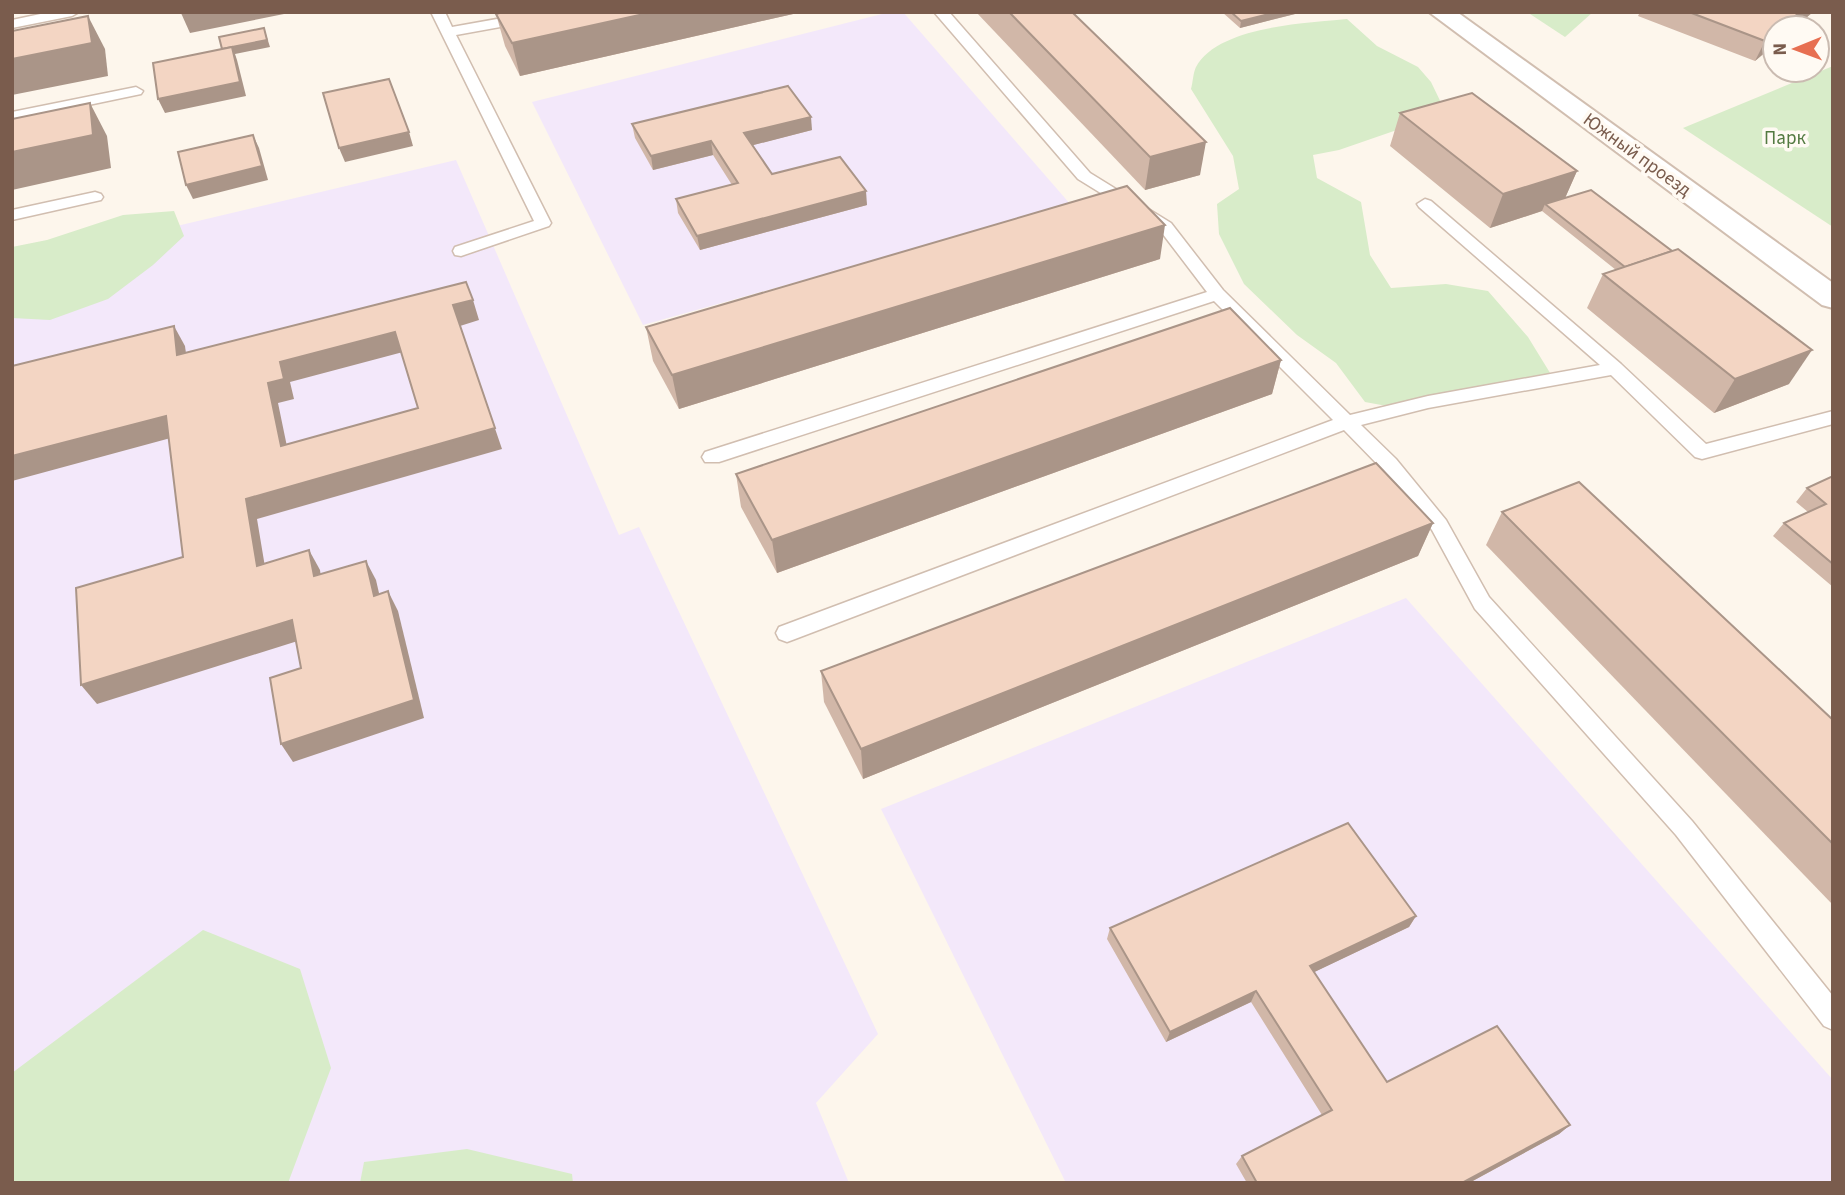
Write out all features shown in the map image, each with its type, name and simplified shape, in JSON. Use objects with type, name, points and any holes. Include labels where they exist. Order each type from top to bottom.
[{"type":"street","name":"Южный проезд","points":[[1441,12],[1833,298]]},
{"type":"lane","points":[[12,24],[72,12]]},
{"type":"lane","points":[[438,12],[543,223],[461,251]]},
{"type":"lane","points":[[448,32],[560,12]]},
{"type":"lane","points":[[940,12],[1084,176],[1165,226],[1217,294],[1389,464],[1439,525],[1482,603],[1684,828],[1824,1009],[1833,1017]]},
{"type":"lane","points":[[12,117],[135,92]]},
{"type":"lane","points":[[12,215],[95,197]]},
{"type":"lane","points":[[1425,204],[1615,368],[1702,452],[1833,417]]},
{"type":"lane","points":[[712,457],[1217,294]]},
{"type":"lane","points":[[787,633],[1347,422],[1428,402],[1615,368]]},
{"type":"shaded area","points":[[890,12],[903,12],[1071,205],[643,325],[532,102]]},
{"type":"shaded area","points":[[456,160],[619,535],[639,527],[878,1034],[816,1103],[849,1183],[12,1183],[12,265]]},
{"type":"shaded area","points":[[1406,598],[1833,1080],[1833,1183],[1066,1183],[881,809]]},
{"type":"green space","points":[[1527,12],[1593,12],[1565,37]]},
{"type":"green space","points":[[1347,19],[1377,46],[1418,67],[1431,82],[1446,113],[1339,150],[1313,155],[1317,178],[1361,202],[1370,255],[1391,288],[1446,284],[1488,291],[1528,337],[1555,381],[1403,409],[1365,402],[1336,363],[1297,335],[1244,284],[1219,234],[1217,204],[1239,189],[1233,156],[1191,89],[1195,69],[1207,53],[1243,35],[1287,25]]},
{"type":"green space","name":"Парк","points":[[1833,66],[1833,227],[1683,128],[1789,84],[1831,84]]},
{"type":"green space","points":[[174,211],[184,236],[153,265],[108,299],[50,320],[12,318],[12,247],[47,240],[123,215]]},
{"type":"green space","points":[[203,930],[300,969],[331,1068],[288,1183],[12,1183],[12,1073]]},
{"type":"green space","points":[[467,1149],[572,1174],[573,1183],[360,1183],[364,1162]]},
{"type":"building","points":[[653,12],[512,43],[496,14]]},
{"type":"building","points":[[1009,12],[1072,12],[1206,142],[1150,157]]},
{"type":"building","points":[[1231,12],[1277,12],[1241,21]]},
{"type":"building","points":[[1689,12],[1800,12],[1761,14],[1761,39]]},
{"type":"building","points":[[88,16],[92,43],[12,59],[12,31]]},
{"type":"building","points":[[264,28],[267,40],[222,49],[219,37]]},
{"type":"building","points":[[232,47],[240,82],[158,99],[153,63]]},
{"type":"building","points":[[389,79],[409,132],[339,148],[323,93]]},
{"type":"building","points":[[788,86],[811,117],[744,133],[772,174],[840,157],[866,191],[697,236],[676,199],[738,183],[711,141],[651,156],[632,124]]},
{"type":"building","points":[[1472,93],[1577,171],[1503,194],[1400,113]]},
{"type":"building","points":[[90,103],[93,135],[12,152],[12,119]]},
{"type":"building","points":[[253,135],[262,166],[186,185],[178,152]]},
{"type":"building","points":[[1127,186],[1165,225],[672,375],[646,327]]},
{"type":"building","points":[[1591,190],[1672,251],[1625,267],[1545,204]]},
{"type":"building","points":[[1678,249],[1812,350],[1735,379],[1603,274]]},
{"type":"building","points":[[466,282],[473,300],[453,305],[495,428],[246,499],[257,566],[309,550],[314,576],[366,561],[374,596],[388,591],[414,700],[281,744],[270,678],[301,668],[292,620],[81,685],[76,588],[183,557],[166,416],[12,456],[12,366],[174,326],[177,355]],"holes":[[[395,332],[418,408],[281,446],[268,383],[284,379],[280,362]]]},
{"type":"building","points":[[1230,308],[1281,360],[772,540],[736,474]]},
{"type":"building","points":[[1376,463],[1433,523],[861,749],[821,671]]},
{"type":"building","points":[[1833,476],[1833,564],[1784,523],[1826,504],[1807,488]]},
{"type":"building","points":[[1579,482],[1833,720],[1833,844],[1502,512]]},
{"type":"building","points":[[1348,823],[1416,916],[1310,966],[1387,1082],[1497,1026],[1570,1125],[1462,1183],[1257,1183],[1242,1156],[1332,1110],[1256,991],[1170,1032],[1110,928]]}]
